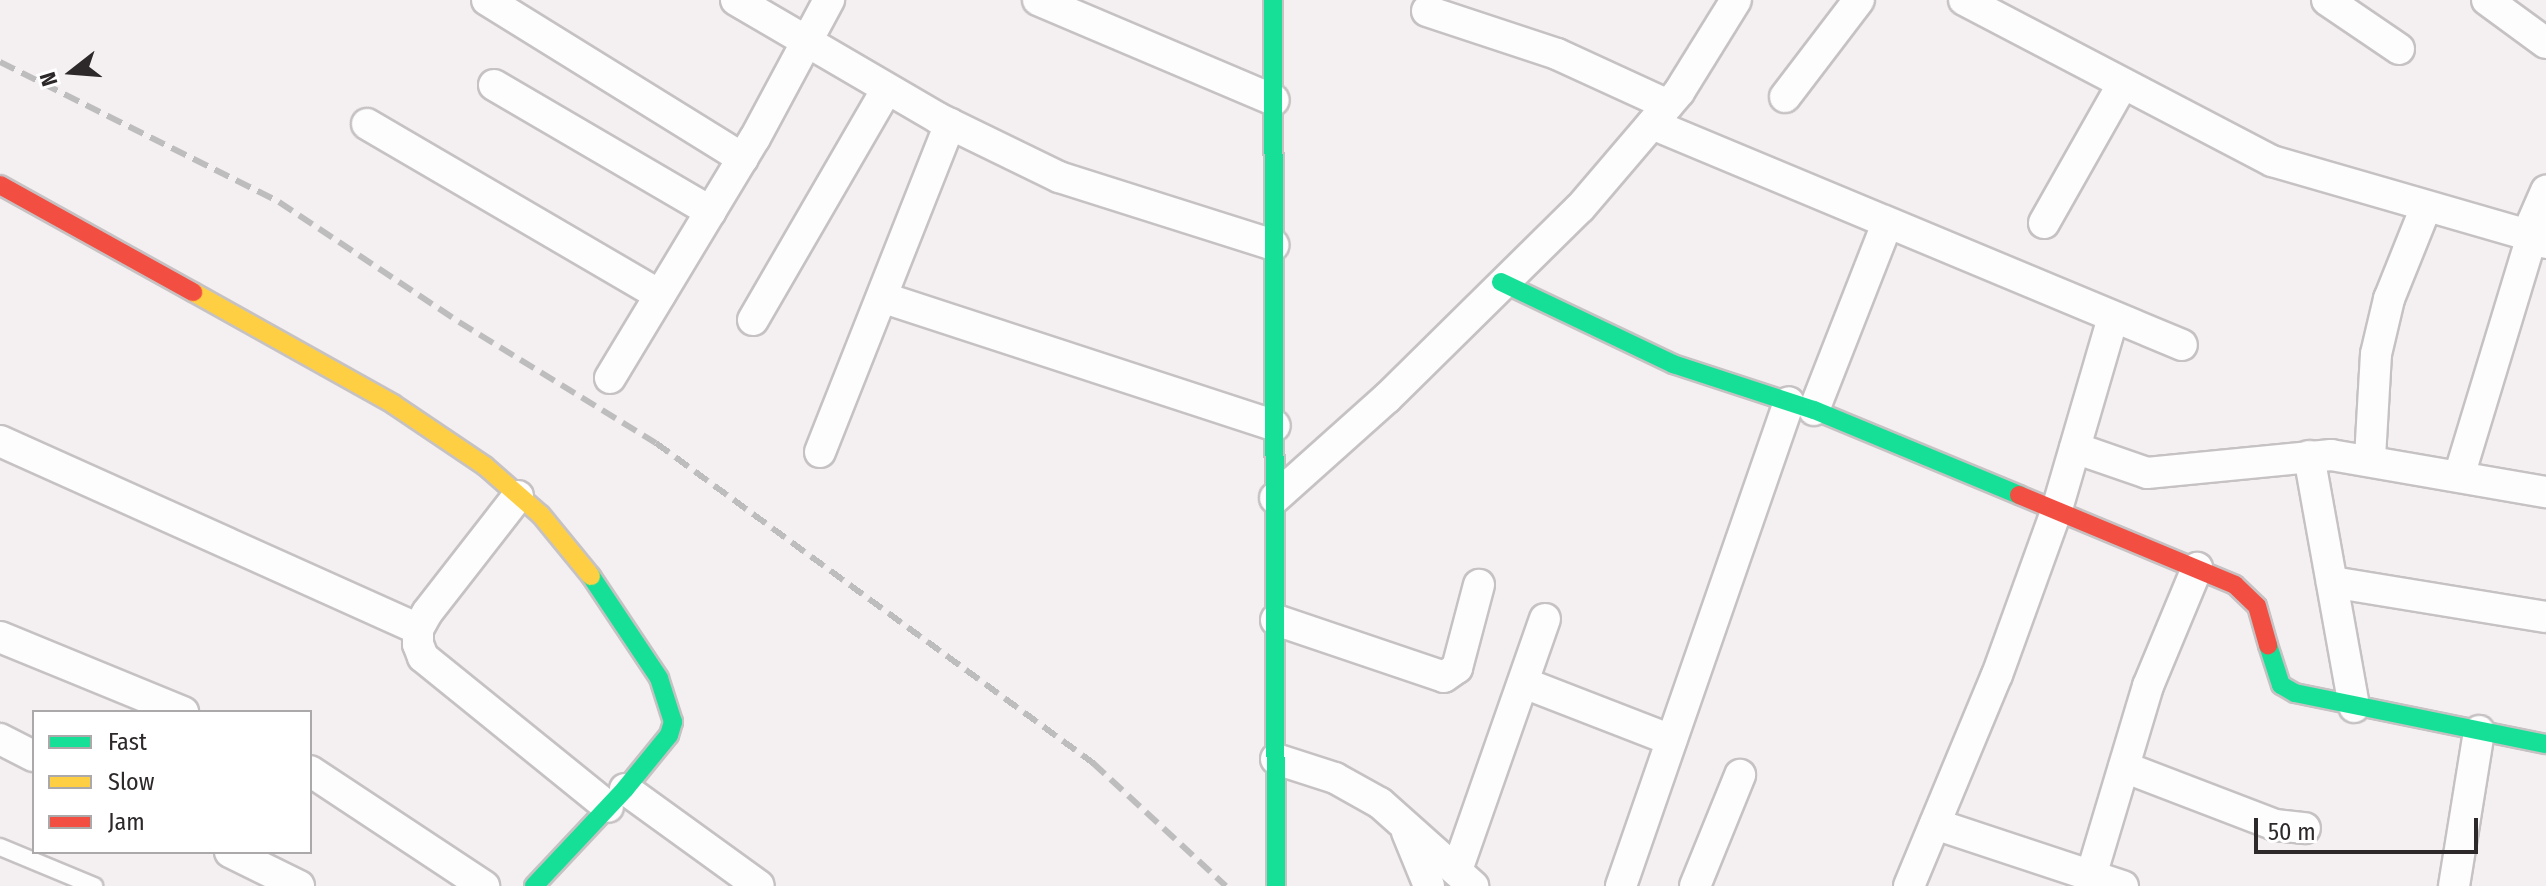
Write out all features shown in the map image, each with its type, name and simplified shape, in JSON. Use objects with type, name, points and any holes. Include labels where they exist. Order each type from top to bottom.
[{"type":"street","points":[[487,0],[743,159]]},
{"type":"street","points":[[736,0],[950,124],[1059,177],[1274,245]]},
{"type":"street","points":[[610,378],[743,159],[829,0]]},
{"type":"street","points":[[1038,0],[1274,100]]},
{"type":"street","points":[[1273,0],[1276,886]]},
{"type":"street","points":[[1275,498],[1387,398],[1501,282],[1580,208],[1660,114],[1736,0]]},
{"type":"street","points":[[1785,97],[1859,0]]},
{"type":"street","points":[[2327,0],[2399,49]]},
{"type":"street","points":[[2487,0],[2546,43]]},
{"type":"street","points":[[1966,1],[2272,161],[2539,240]]},
{"type":"street","points":[[1427,11],[1571,59],[1660,114],[1886,226],[2182,345]]},
{"type":"street","points":[[494,85],[711,212]]},
{"type":"street","points":[[2044,223],[2122,85]]},
{"type":"street","points":[[753,320],[887,89]]},
{"type":"street","points":[[367,124],[660,295]]},
{"type":"street","points":[[820,452],[884,298],[950,124]]},
{"type":"street","points":[[0,185],[393,404],[518,496],[578,557],[670,700],[669,735],[617,798],[534,886]]},
{"type":"street","points":[[2459,476],[2539,240],[2529,221],[2546,191]]},
{"type":"street","points":[[2370,458],[2376,354],[2389,299],[2426,207]]},
{"type":"street","points":[[1621,886],[1671,740],[1801,406],[1886,226]]},
{"type":"street","points":[[1501,282],[1673,364],[1801,406],[2057,509],[2247,592],[2257,606],[2281,685],[2295,693],[2546,744]]},
{"type":"street","points":[[884,298],[1275,426]]},
{"type":"street","points":[[1909,886],[1997,675],[2057,509],[2113,317]]},
{"type":"street","points":[[0,441],[418,629]]},
{"type":"street","points":[[2075,448],[2147,473],[2309,456],[2370,458],[2546,492]]},
{"type":"street","points":[[2309,456],[2354,707]]},
{"type":"street","points":[[518,496],[418,629],[423,657],[617,798],[754,885]]},
{"type":"street","points":[[2091,876],[2148,686],[2197,568]]},
{"type":"street","points":[[2332,582],[2546,617]]},
{"type":"street","points":[[1276,620],[1444,677],[1457,668],[1479,585]]},
{"type":"street","points":[[1276,759],[1335,778],[1380,803],[1465,878],[1545,619]]},
{"type":"street","points":[[0,637],[178,710]]},
{"type":"street","points":[[1524,683],[1671,740]]},
{"type":"street","points":[[2454,886],[2479,731]]},
{"type":"street","points":[[0,739],[32,755]]},
{"type":"street","points":[[2124,767],[2275,825],[2305,828]]},
{"type":"street","points":[[312,772],[484,886]]},
{"type":"street","points":[[1695,886],[1740,775]]},
{"type":"street","points":[[1935,824],[2123,886]]},
{"type":"street","points":[[1404,826],[1429,886]]},
{"type":"street","points":[[234,854],[299,886]]},
{"type":"lane","points":[[0,847],[94,886]]},
{"type":"railway","points":[[0,62],[279,202],[459,322],[656,443],[1093,763],[1226,886]]},
{"type":"traffic: fast","points":[[1273,0],[1276,886]]},
{"type":"traffic: fast","points":[[1501,282],[1673,364],[1814,410],[2019,495]]},
{"type":"traffic: fast","points":[[534,886],[625,789],[669,735],[673,722],[659,678],[591,576]]},
{"type":"traffic: fast","points":[[2268,645],[2281,685],[2295,693],[2546,744]]},
{"type":"traffic: slow","points":[[193,292],[393,404],[485,466],[541,515],[591,576]]},
{"type":"traffic: jam","points":[[0,185],[193,292]]},
{"type":"traffic: jam","points":[[2019,495],[2235,585],[2257,606],[2268,645]]}]
